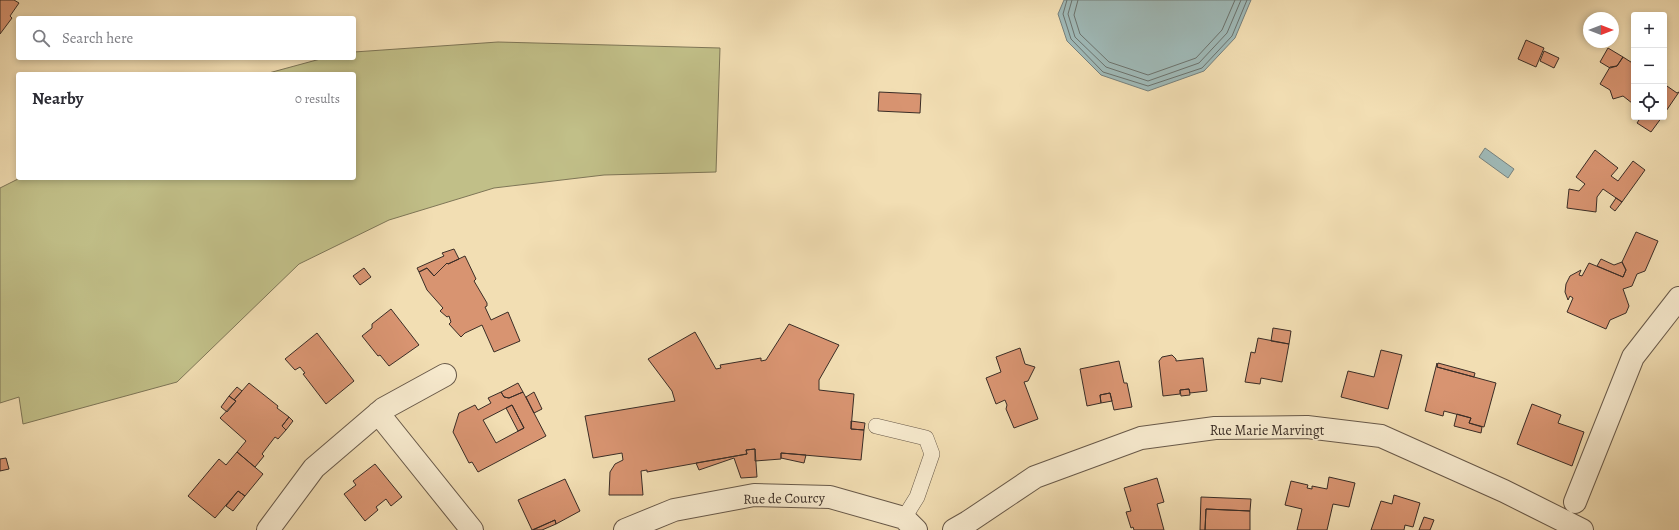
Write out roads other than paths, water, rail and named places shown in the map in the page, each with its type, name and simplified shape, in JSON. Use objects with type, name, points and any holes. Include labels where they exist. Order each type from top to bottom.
[{"type":"street","points":[[1575,502],[1633,357],[1678,300]]},
{"type":"street","points":[[268,530],[314,468],[383,409],[445,375]]},
{"type":"street","points":[[378,414],[472,530]]},
{"type":"street","name":"Rue Marie Marvingt","points":[[954,530],[1035,477],[1141,438],[1215,428],[1307,427],[1380,436],[1504,491],[1582,530]]},
{"type":"street","name":"Rue de Courcy","points":[[625,530],[674,510],[754,495],[830,496],[910,524]]},
{"type":"lane","points":[[876,426],[926,438],[932,454],[917,497],[910,524]]},
{"type":"water","points":[[1064,0],[1251,0],[1235,38],[1204,71],[1148,91],[1101,75],[1067,41],[1058,14]]},
{"type":"water","points":[[1485,148],[1514,169],[1508,178],[1479,157]]}]
